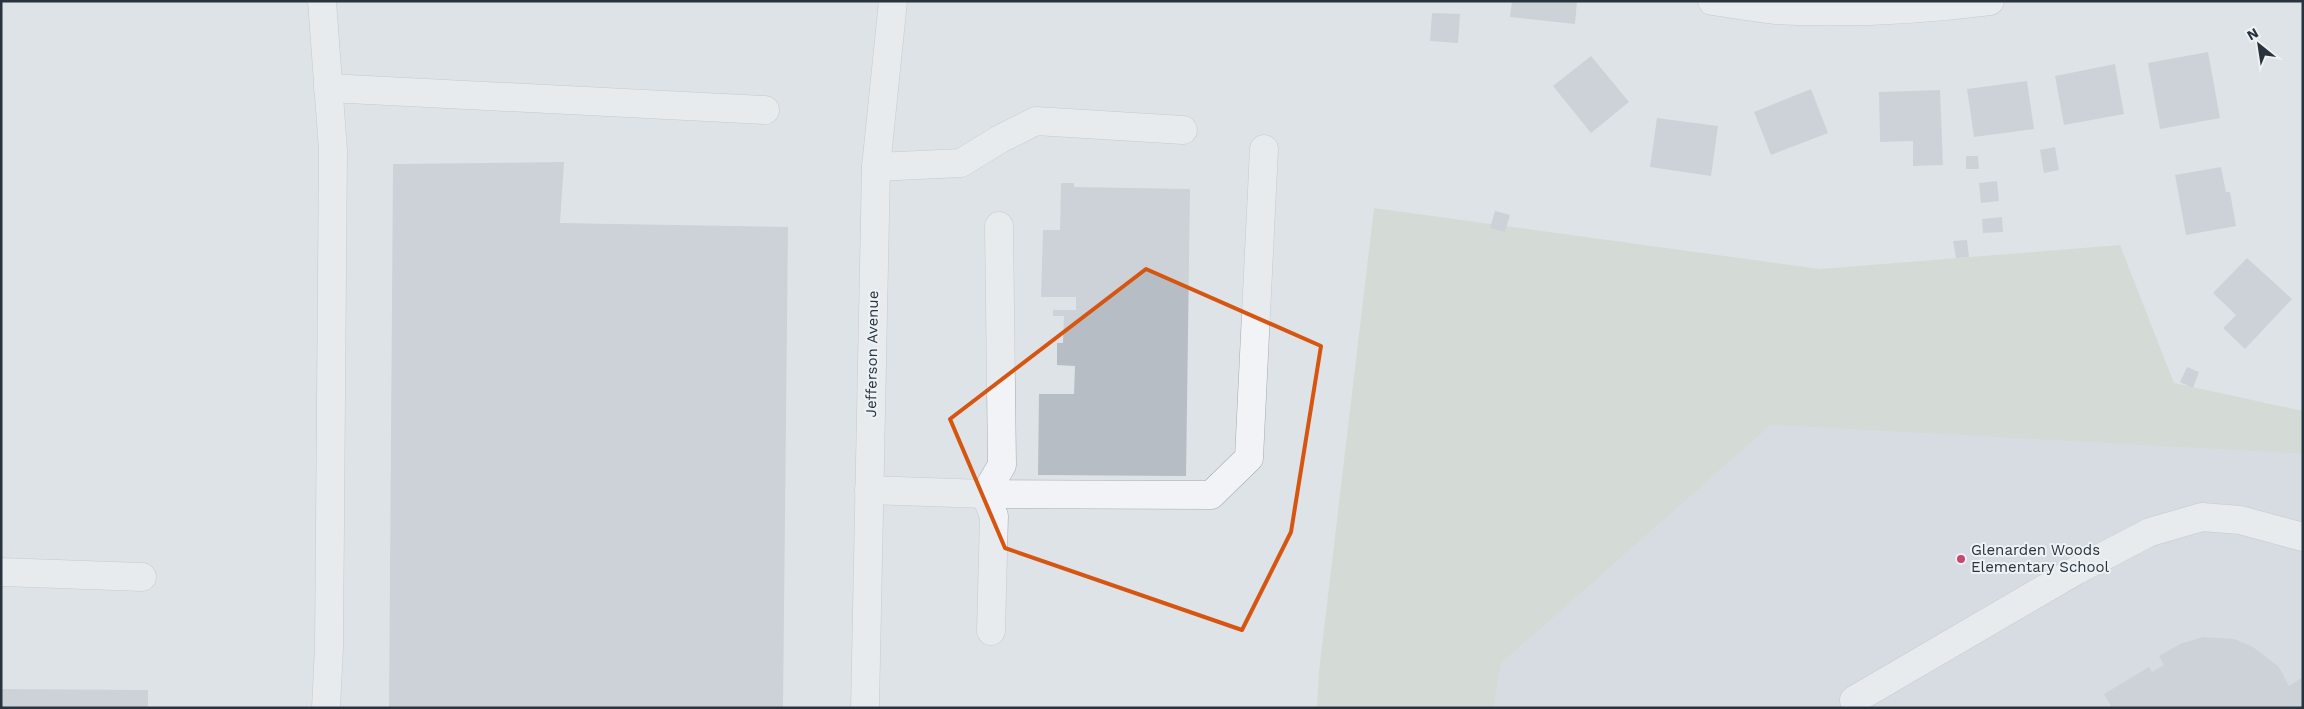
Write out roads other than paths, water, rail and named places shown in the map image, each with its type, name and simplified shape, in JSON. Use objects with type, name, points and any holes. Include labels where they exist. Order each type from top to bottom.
[{"type":"street","points":[[322,1],[333,150],[329,647],[326,708]]},
{"type":"street","name":"Jefferson Avenue","points":[[865,708],[876,167],[893,1]]},
{"type":"street","points":[[1712,1],[1775,10],[1861,12],[1933,9],[1990,1]]},
{"type":"street","points":[[328,88],[765,110]]},
{"type":"street","points":[[876,167],[961,163],[1000,139],[1036,121],[1183,130]]},
{"type":"street","points":[[869,490],[985,494],[1211,495],[1249,458],[1264,149]]},
{"type":"street","points":[[985,494],[1002,465],[1000,226]]},
{"type":"street","points":[[985,494],[994,516],[991,631]]},
{"type":"street","points":[[1854,700],[2077,570],[2150,532],[2202,517],[2240,520],[2303,537]]},
{"type":"street","points":[[1,572],[142,577]]},
{"type":"place","name":"Glenarden Woods Elementary School","points":[[1961,559]]}]
